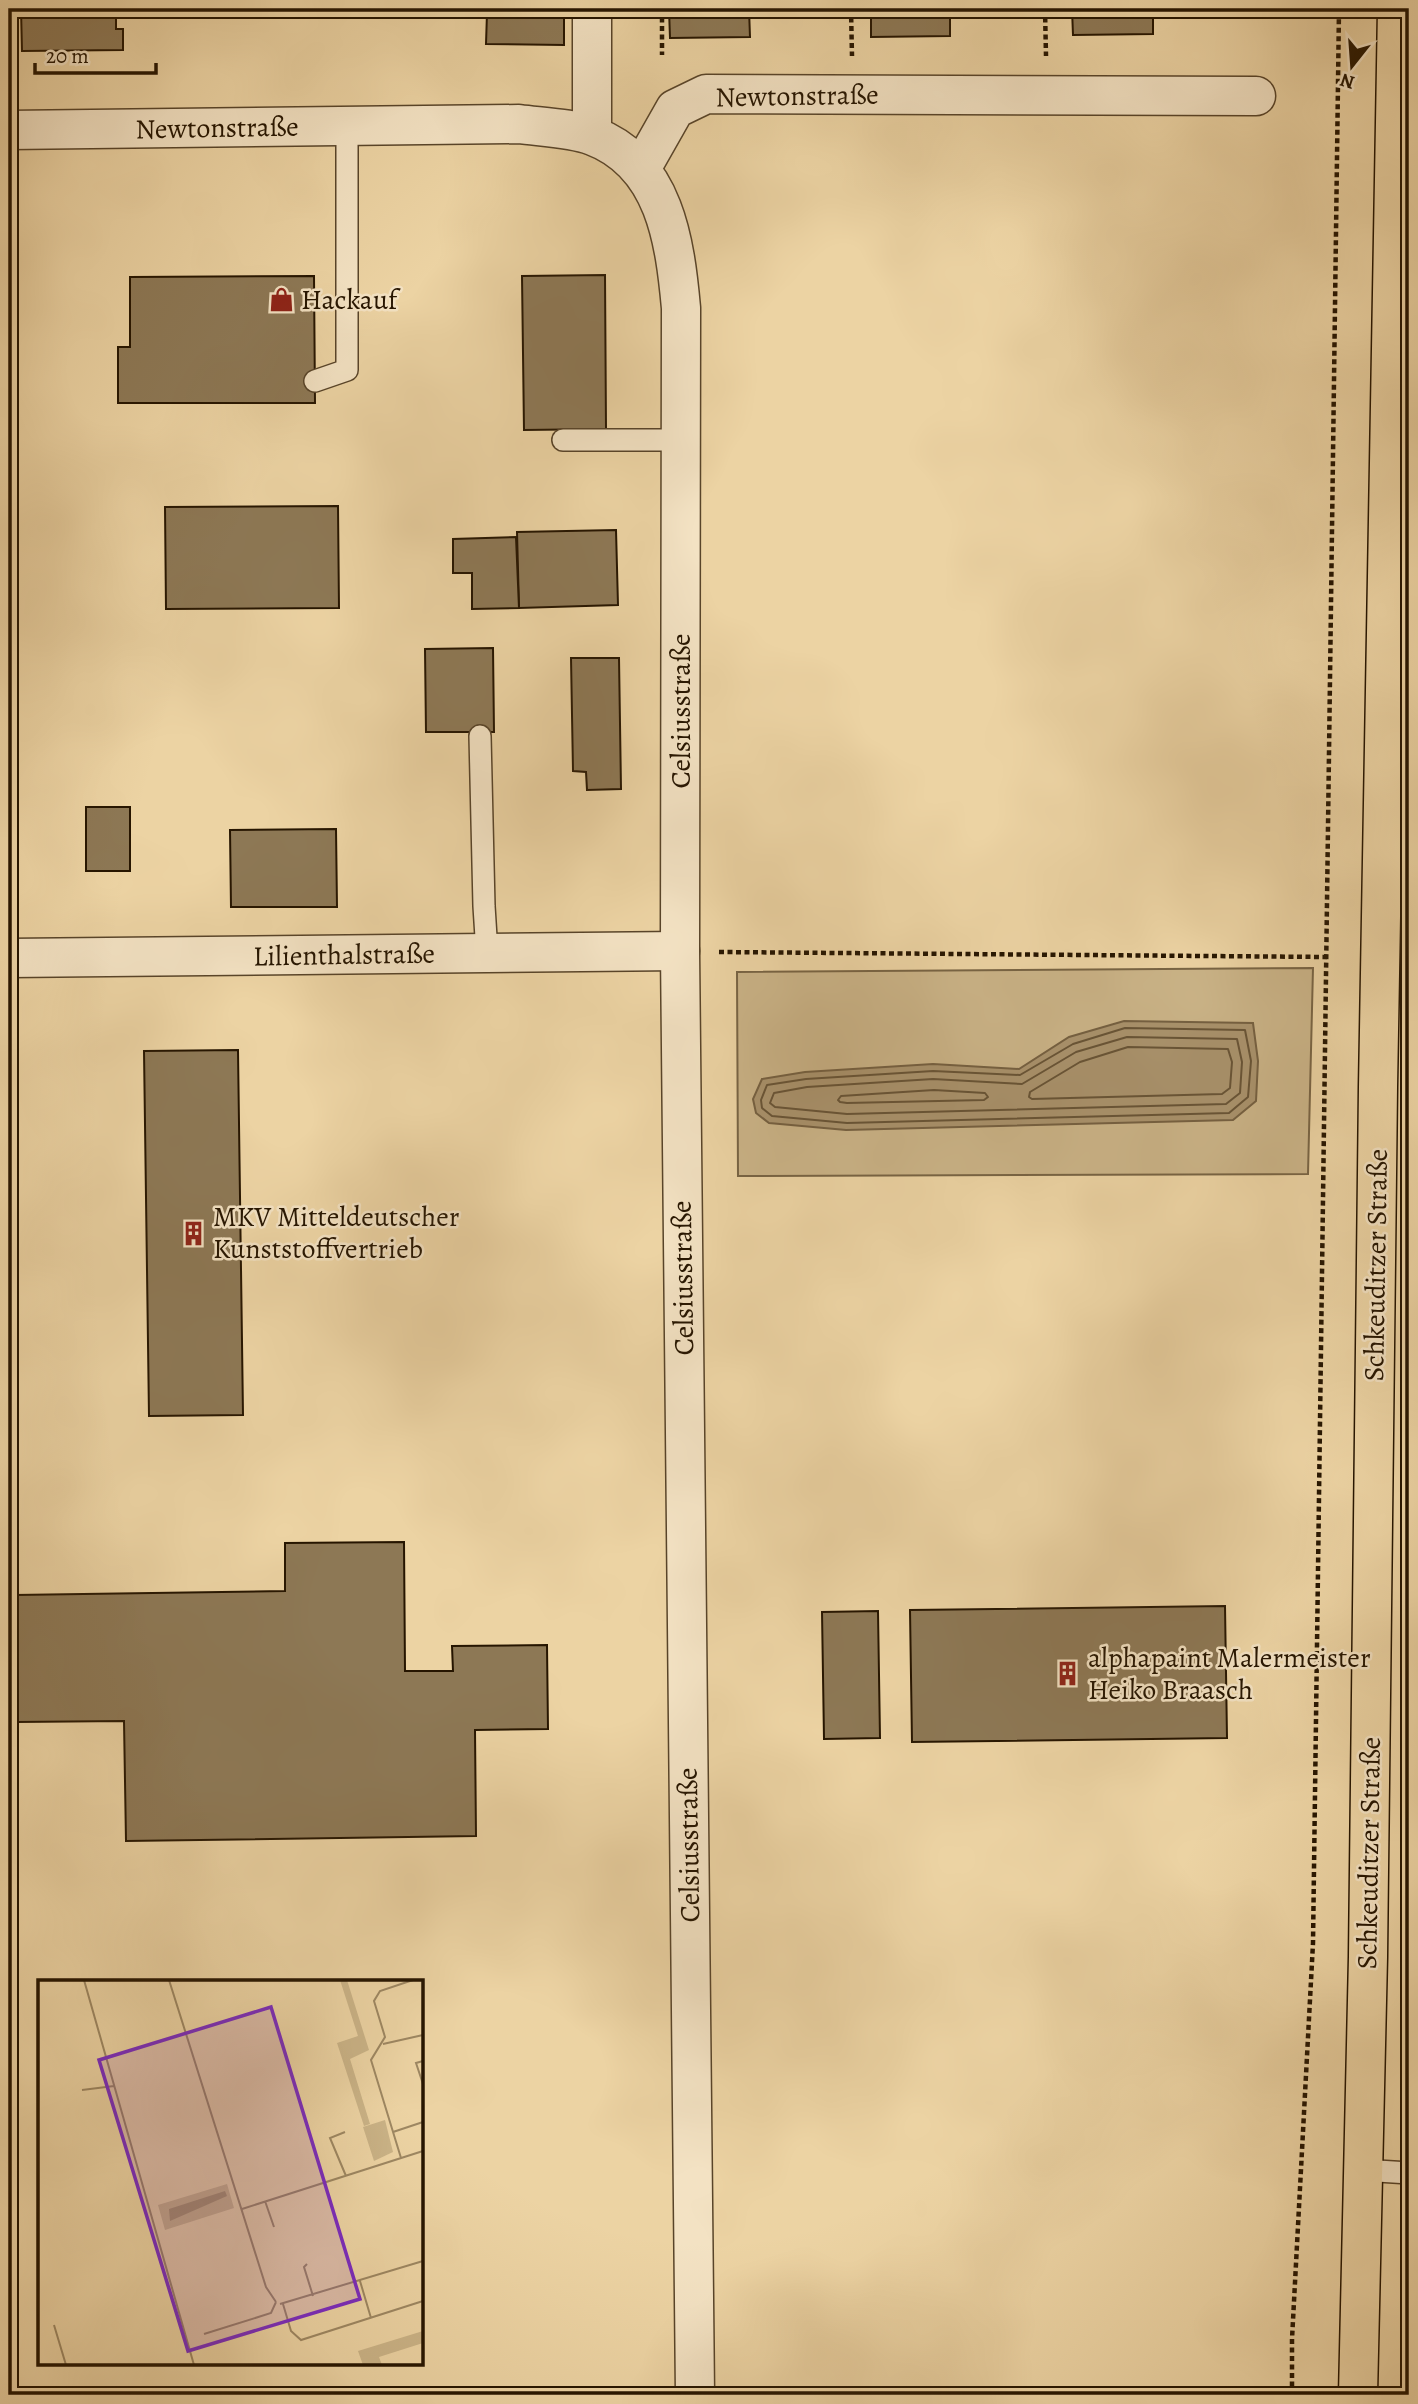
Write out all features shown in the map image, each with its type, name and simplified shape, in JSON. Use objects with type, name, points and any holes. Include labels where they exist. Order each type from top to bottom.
[{"type":"main road","name":"Schkeuditzer Straße","points":[[1358,2395],[1368,1957],[1378,1087],[1397,9]]},
{"type":"street","points":[[592,9],[592,135]]},
{"type":"street","name":"Newtonstraße","points":[[9,130],[519,124],[592,135],[613,146],[641,169],[675,109],[706,94],[1256,96]]},
{"type":"street","name":"Celsiusstraße","points":[[641,169],[664,208],[676,254],[681,307],[680,951],[695,2395]]},
{"type":"street","name":"Lilienthalstraße","points":[[9,958],[680,951]]},
{"type":"lane","points":[[315,381],[347,370],[347,126]]},
{"type":"lane","points":[[563,440],[681,440]]},
{"type":"lane","points":[[481,736],[487,953]]},
{"type":"lane","points":[[1362,2170],[1409,2173]]},
{"type":"path","points":[[662,9],[662,55]]},
{"type":"path","points":[[1292,2395],[1292,2339],[1313,1929],[1339,9]]},
{"type":"path","points":[[680,951],[1327,957]]},
{"type":"shaded area","points":[[1313,968],[1308,1174],[738,1176],[737,972]]},
{"type":"water","points":[[1124,1021],[1253,1023],[1258,1061],[1256,1101],[1233,1120],[846,1130],[769,1123],[756,1113],[753,1099],[762,1079],[805,1072],[933,1064],[1019,1069],[1069,1037]]},
{"type":"building","points":[[21,9],[116,9],[116,29],[123,29],[123,50],[22,51]]},
{"type":"building","points":[[483,9],[570,9],[570,14],[564,14],[564,45],[486,44],[487,13],[483,12]]},
{"type":"building","points":[[669,9],[749,9],[750,37],[670,38]]},
{"type":"building","points":[[871,9],[950,9],[950,36],[871,37]]},
{"type":"building","points":[[1072,9],[1153,9],[1153,34],[1073,35]]},
{"type":"building","points":[[605,275],[606,429],[524,430],[522,276]]},
{"type":"building","points":[[314,276],[315,403],[118,403],[118,347],[130,347],[130,277]]},
{"type":"building","points":[[338,506],[339,608],[166,609],[165,507]]},
{"type":"building","points":[[616,530],[618,605],[519,608],[517,532]]},
{"type":"building","points":[[516,537],[519,608],[472,609],[472,573],[453,573],[453,539]]},
{"type":"building","points":[[493,648],[494,732],[426,732],[425,649]]},
{"type":"building","points":[[571,658],[619,658],[621,789],[587,790],[586,772],[573,771]]},
{"type":"building","points":[[86,807],[130,807],[130,871],[86,871]]},
{"type":"building","points":[[336,829],[337,907],[231,907],[230,830]]},
{"type":"building","name":"MKV Mitteldeutscher Kunststoffvertrieb","points":[[238,1050],[243,1415],[149,1416],[144,1051]]},
{"type":"building","points":[[404,1542],[405,1671],[453,1671],[452,1646],[547,1645],[548,1729],[475,1730],[476,1836],[126,1841],[124,1721],[17,1722],[15,1595],[285,1591],[285,1543]]},
{"type":"building","name":"alphapaint Malermeister Heiko Braasch","points":[[1225,1606],[1227,1738],[912,1742],[910,1610]]},
{"type":"building","points":[[878,1611],[880,1738],[824,1739],[822,1612]]},
{"type":"place","name":"Hackauf","points":[[281,300]]},
{"type":"place","name":"MKV Mitteldeutscher Kunststoffvertrieb","points":[[193,1233]]},
{"type":"place","name":"alphapaint Malermeister Heiko Braasch","points":[[1068,1674]]}]
